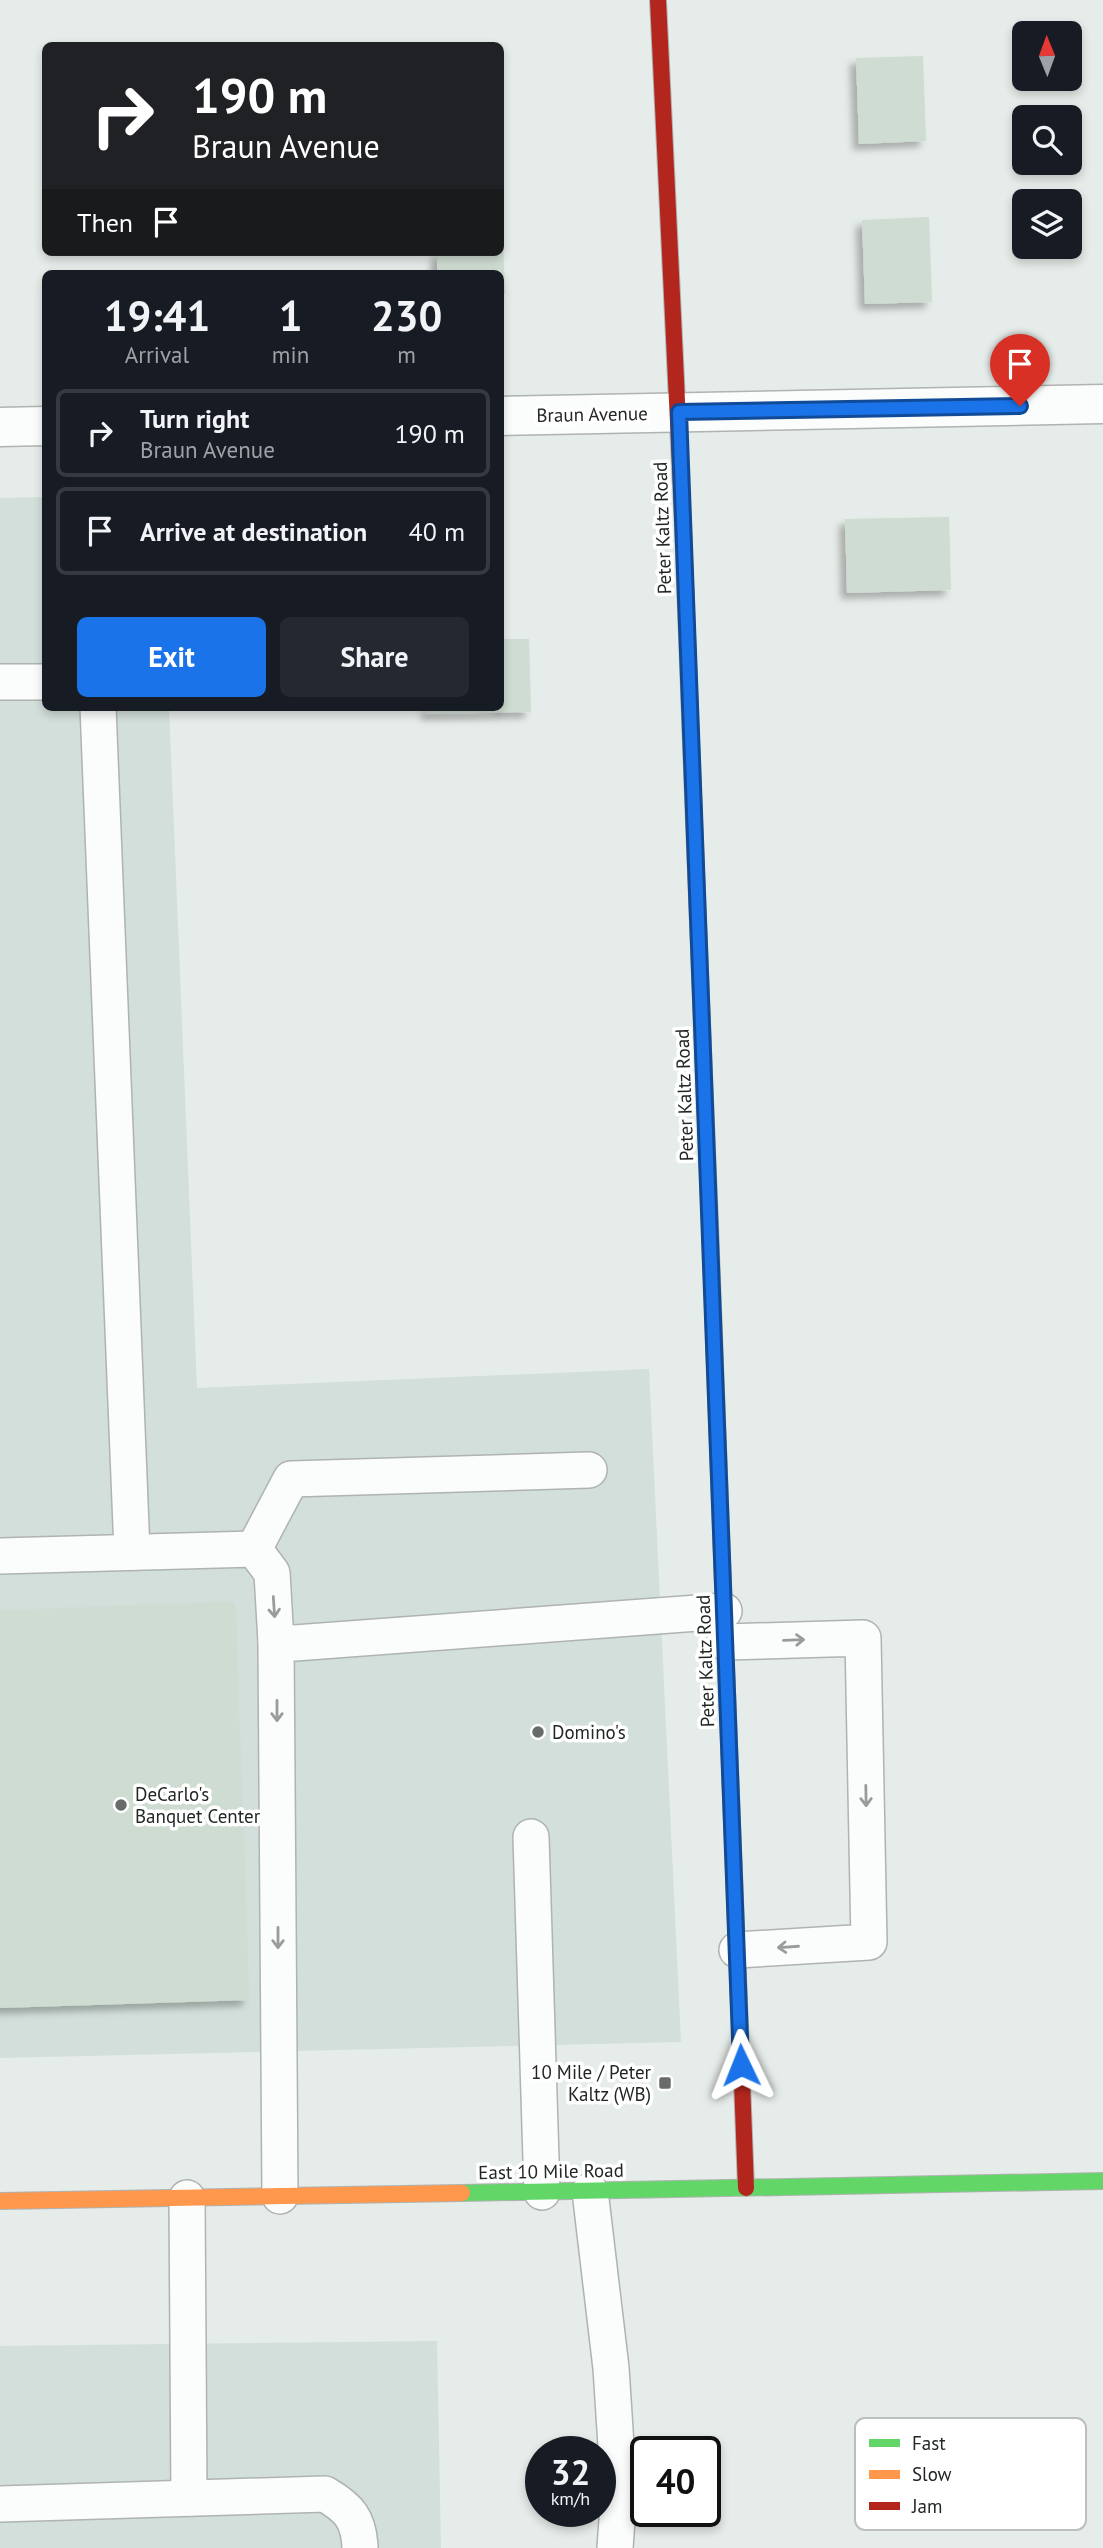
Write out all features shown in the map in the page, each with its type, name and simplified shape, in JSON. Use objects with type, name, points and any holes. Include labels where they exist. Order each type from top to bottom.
[{"type":"street","name":"Peter Kaltz Road","points":[[658,0],[679,412],[746,2188]]},
{"type":"street","name":"Braun Avenue","points":[[504,416],[1103,404]]},
{"type":"street","points":[[0,427],[42,426]]},
{"type":"street","name":"East 10 Mile Road","points":[[0,2201],[1103,2181]]},
{"type":"lane","points":[[0,682],[42,682]]},
{"type":"lane","points":[[98,711],[132,1552]]},
{"type":"lane","points":[[279,2196],[276,1642],[263,1561],[292,1479],[589,1470]]},
{"type":"lane","points":[[0,1556],[132,1552],[263,1561]]},
{"type":"lane","points":[[276,1642],[725,1627],[863,1638],[869,1942],[737,1950]]},
{"type":"lane","points":[[531,1837],[542,2192]]},
{"type":"lane","points":[[590,2191],[611,2368],[619,2492],[615,2548]]},
{"type":"lane","points":[[187,2198],[189,2498]]},
{"type":"lane","points":[[0,2504],[325,2494],[348,2507],[359,2532],[360,2548]]},
{"type":"shaded area","points":[[42,497],[42,711],[169,711],[197,1388],[649,1369],[681,2042],[0,2058],[0,498]]},
{"type":"shaded area","points":[[437,2341],[441,2548],[0,2548],[0,2346]]},
{"type":"building","points":[[923,56],[926,141],[859,144],[856,58]]},
{"type":"building","points":[[929,217],[932,302],[865,304],[862,220]]},
{"type":"building","points":[[437,256],[504,256],[505,294],[504,270],[437,270]]},
{"type":"building","points":[[949,517],[951,590],[847,593],[845,519]]},
{"type":"building","points":[[504,639],[529,639],[531,712],[427,714],[427,711],[504,711]]},
{"type":"building","name":"DeCarlo's Banquet Center","points":[[235,1602],[249,2000],[0,2008],[0,1611]]},
{"type":"traffic: fast","points":[[724,1613],[741,2055]]},
{"type":"traffic: fast","points":[[462,2193],[1103,2181]]},
{"type":"traffic: slow","points":[[683,528],[693,796]]},
{"type":"traffic: slow","points":[[710,1225],[724,1613]]},
{"type":"traffic: slow","points":[[0,2201],[462,2193]]},
{"type":"traffic: jam","points":[[658,0],[683,528]]},
{"type":"traffic: jam","points":[[693,796],[710,1225]]},
{"type":"traffic: jam","points":[[741,2055],[746,2188]]},
{"type":"place","name":"Domino's","points":[[538,1732]]},
{"type":"place","name":"DeCarlo's Banquet Center","points":[[121,1805]]},
{"type":"place","name":"10 Mile / Peter Kaltz (WB)","points":[[665,2083]]},
{"type":"route","points":[[741,2065],[679,412],[1020,406]]}]
